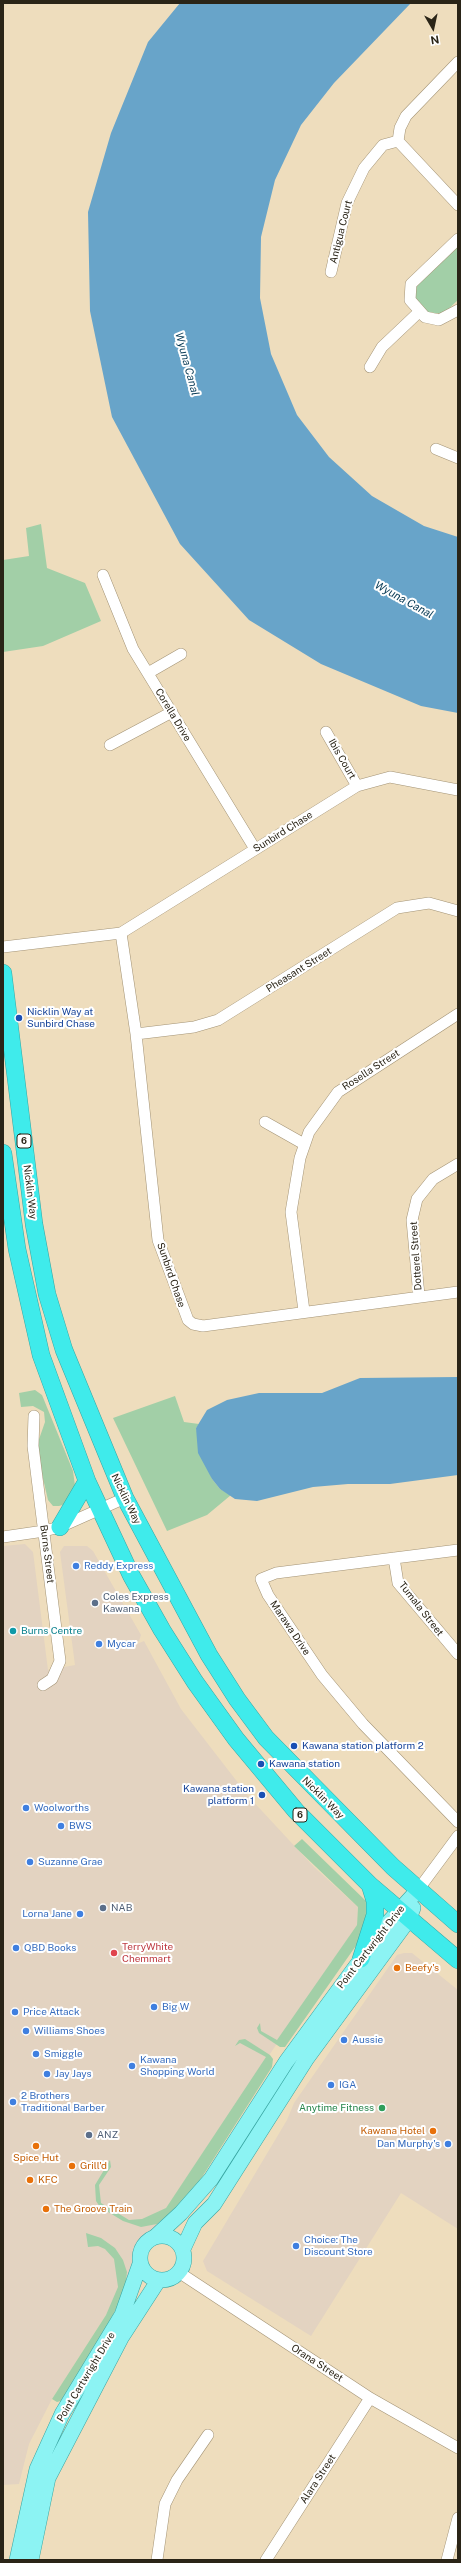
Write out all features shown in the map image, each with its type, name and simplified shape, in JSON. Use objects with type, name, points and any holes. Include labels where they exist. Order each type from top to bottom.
[{"type":"highway","name":"Nicklin Way","points":[[3,973],[34,1224],[47,1294],[64,1350],[125,1498],[209,1655],[254,1722],[290,1765],[418,1890],[458,1924]]},
{"type":"highway","name":"Nicklin Way","points":[[3,1154],[17,1248],[41,1355],[87,1481],[131,1575],[162,1630],[236,1739],[296,1811],[370,1885],[458,1960]]},
{"type":"highway","points":[[52,1529],[87,1481]]},
{"type":"highway","points":[[361,1959],[375,1915],[375,1901],[370,1885]]},
{"type":"main road","name":"Point Cartwright Drive","points":[[183,2249],[195,2223],[214,2204],[307,2058],[404,1915],[418,1890]]},
{"type":"main road","name":"Point Cartwright Drive","points":[[155,2237],[181,2213],[211,2178],[286,2062],[361,1959],[404,1915]]},
{"type":"main road","points":[[155,2237],[170,2237],[183,2249],[184,2265],[180,2272],[171,2279],[158,2280],[145,2273],[140,2264],[139,2256],[142,2247],[155,2237]]},
{"type":"main road","name":"Point Cartwright Drive","points":[[17,2560],[37,2469],[62,2414],[122,2315],[140,2264]]},
{"type":"main road","name":"Point Cartwright Drive","points":[[32,2560],[48,2478],[121,2338],[158,2280]]},
{"type":"street","points":[[458,62],[406,116],[398,141],[458,205]]},
{"type":"street","name":"Antigua Court","points":[[331,272],[347,203],[364,168],[383,145],[398,141]]},
{"type":"street","points":[[458,239],[411,284],[410,300],[418,312],[425,317],[439,320],[458,310]]},
{"type":"street","points":[[370,367],[382,347],[418,312]]},
{"type":"street","points":[[436,449],[458,458]]},
{"type":"street","name":"Corella Drive","points":[[104,575],[133,649],[255,849]]},
{"type":"street","points":[[148,673],[181,654]]},
{"type":"street","points":[[110,745],[172,712]]},
{"type":"street","name":"Ibis Court","points":[[326,732],[357,786]]},
{"type":"street","name":"Sunbird Chase","points":[[3,947],[120,933],[357,786],[390,777],[458,790]]},
{"type":"street","name":"Pheasant Street","points":[[136,1034],[194,1027],[218,1020],[397,908],[430,903],[458,911]]},
{"type":"street","name":"Sunbird Chase","points":[[120,933],[136,1034],[158,1240],[184,1314],[193,1324],[203,1326],[304,1311],[458,1292]]},
{"type":"street","name":"Rosella Street","points":[[304,1311],[291,1212],[304,1144],[309,1132],[338,1092],[458,1014]]},
{"type":"street","points":[[265,1122],[304,1144]]},
{"type":"street","name":"Dotterel Street","points":[[419,1296],[412,1220],[417,1199],[433,1179],[458,1164]]},
{"type":"street","name":"Burns Street","points":[[34,1416],[33,1446],[52,1529],[60,1661],[52,1679],[43,1685]]},
{"type":"street","points":[[3,1537],[52,1529],[100,1510],[125,1498]]},
{"type":"street","name":"Marawa Drive","points":[[458,1550],[276,1573],[261,1578],[268,1595],[322,1675],[363,1724],[458,1822]]},
{"type":"street","name":"Tumala Street","points":[[394,1558],[398,1583],[458,1654]]},
{"type":"street","points":[[418,1890],[458,1836]]},
{"type":"street","name":"Orana Street","points":[[180,2272],[370,2398],[458,2448]]},
{"type":"street","name":"Alara Street","points":[[266,2560],[370,2398]]},
{"type":"street","points":[[157,2560],[165,2504],[177,2480],[208,2435]]},
{"type":"street","points":[[447,2560],[458,2518]]},
{"type":"shaded area","name":"Kawana Shopping World","points":[[25,1544],[33,1552],[48,1670],[75,1665],[60,1552],[64,1546],[87,1546],[93,1551],[141,1635],[139,1641],[125,1649],[144,1641],[181,1709],[249,1797],[314,1867],[358,1907],[357,1925],[166,2208],[106,2315],[52,2399],[29,2444],[19,2484],[3,2485],[3,1546]]},
{"type":"shaded area","points":[[412,1953],[458,1990],[458,2229],[401,2193],[311,2336],[207,2271],[203,2261],[287,2120],[294,2103],[397,1955]]},
{"type":"green space","points":[[458,246],[458,300],[443,314],[427,312],[415,298],[414,287]]},
{"type":"green space","points":[[41,524],[47,568],[85,583],[101,621],[43,646],[3,652],[3,560],[29,556],[26,528]]},
{"type":"green space","points":[[35,1390],[42,1395],[73,1471],[75,1486],[66,1504],[59,1506],[53,1506],[48,1500],[38,1457],[37,1445],[45,1422],[44,1412],[33,1406],[21,1407],[19,1393]]},
{"type":"green space","points":[[175,1396],[184,1422],[199,1424],[196,1428],[212,1479],[220,1489],[231,1495],[207,1515],[167,1531],[113,1418]]},
{"type":"green space","points":[[302,1839],[367,1902],[370,1908],[360,1940],[285,2047],[280,2047],[259,2033],[257,2028],[260,2023],[261,2031],[277,2040],[357,1925],[358,1907],[294,1846]]},
{"type":"green space","points":[[245,2039],[270,2055],[273,2059],[272,2067],[190,2196],[157,2224],[141,2227],[123,2221],[100,2207],[96,2201],[95,2185],[110,2160],[111,2167],[99,2185],[101,2203],[129,2220],[142,2219],[166,2208],[266,2057],[240,2043],[235,2046],[239,2040]]},
{"type":"green space","points":[[86,2233],[101,2238],[115,2248],[123,2260],[127,2272],[125,2290],[112,2317],[61,2401],[57,2402],[52,2399],[106,2315],[118,2287],[114,2259],[105,2249],[98,2246],[88,2247]]},
{"type":"water","name":"Wyuna Canal","points":[[180,3],[411,3],[334,83],[301,125],[275,180],[261,237],[260,298],[271,354],[297,415],[329,457],[372,496],[424,526],[458,537],[458,713],[421,706],[321,664],[249,620],[180,544],[112,417],[90,311],[88,212],[111,133],[148,42]]},
{"type":"water","points":[[458,1377],[458,1475],[390,1484],[348,1484],[313,1487],[257,1501],[235,1499],[220,1489],[212,1479],[198,1453],[196,1428],[207,1410],[227,1400],[259,1393],[322,1393],[360,1378]]},
{"type":"place","name":"Nicklin Way at Sunbird Chase","points":[[19,1018]]},
{"type":"place","name":"Reddy Express","points":[[76,1566]]},
{"type":"place","name":"Coles Express Kawana","points":[[95,1603]]},
{"type":"place","name":"Burns Centre","points":[[13,1631]]},
{"type":"place","name":"Mycar","points":[[99,1644]]},
{"type":"place","name":"Kawana station platform 2","points":[[294,1746]]},
{"type":"place","name":"Kawana station","points":[[261,1764]]},
{"type":"place","name":"Kawana station platform 1","points":[[262,1795]]},
{"type":"place","name":"Woolworths","points":[[26,1808]]},
{"type":"place","name":"BWS","points":[[61,1826]]},
{"type":"place","name":"Suzanne Grae","points":[[30,1862]]},
{"type":"place","name":"NAB","points":[[103,1908]]},
{"type":"place","name":"Lorna Jane","points":[[80,1914]]},
{"type":"place","name":"QBD Books","points":[[16,1948]]},
{"type":"place","name":"TerryWhite Chemmart","points":[[114,1953]]},
{"type":"place","name":"Beefy's","points":[[397,1968]]},
{"type":"place","name":"Big W","points":[[154,2007]]},
{"type":"place","name":"Price Attack","points":[[15,2012]]},
{"type":"place","name":"Williams Shoes","points":[[26,2031]]},
{"type":"place","name":"Aussie","points":[[344,2040]]},
{"type":"place","name":"Smiggle","points":[[36,2054]]},
{"type":"place","name":"Kawana Shopping World","points":[[132,2066]]},
{"type":"place","name":"Jay Jays","points":[[47,2074]]},
{"type":"place","name":"IGA","points":[[331,2085]]},
{"type":"place","name":"2 Brothers Traditional Barber","points":[[13,2102]]},
{"type":"place","name":"Anytime Fitness","points":[[382,2108]]},
{"type":"place","name":"Kawana Hotel","points":[[433,2131]]},
{"type":"place","name":"ANZ","points":[[89,2135]]},
{"type":"place","name":"Dan Murphy's","points":[[448,2144]]},
{"type":"place","name":"Spice Hut","points":[[36,2146]]},
{"type":"place","name":"Grill'd","points":[[72,2166]]},
{"type":"place","name":"KFC","points":[[30,2180]]},
{"type":"place","name":"The Groove Train","points":[[46,2209]]},
{"type":"place","name":"Choice: The Discount Store","points":[[296,2246]]}]
